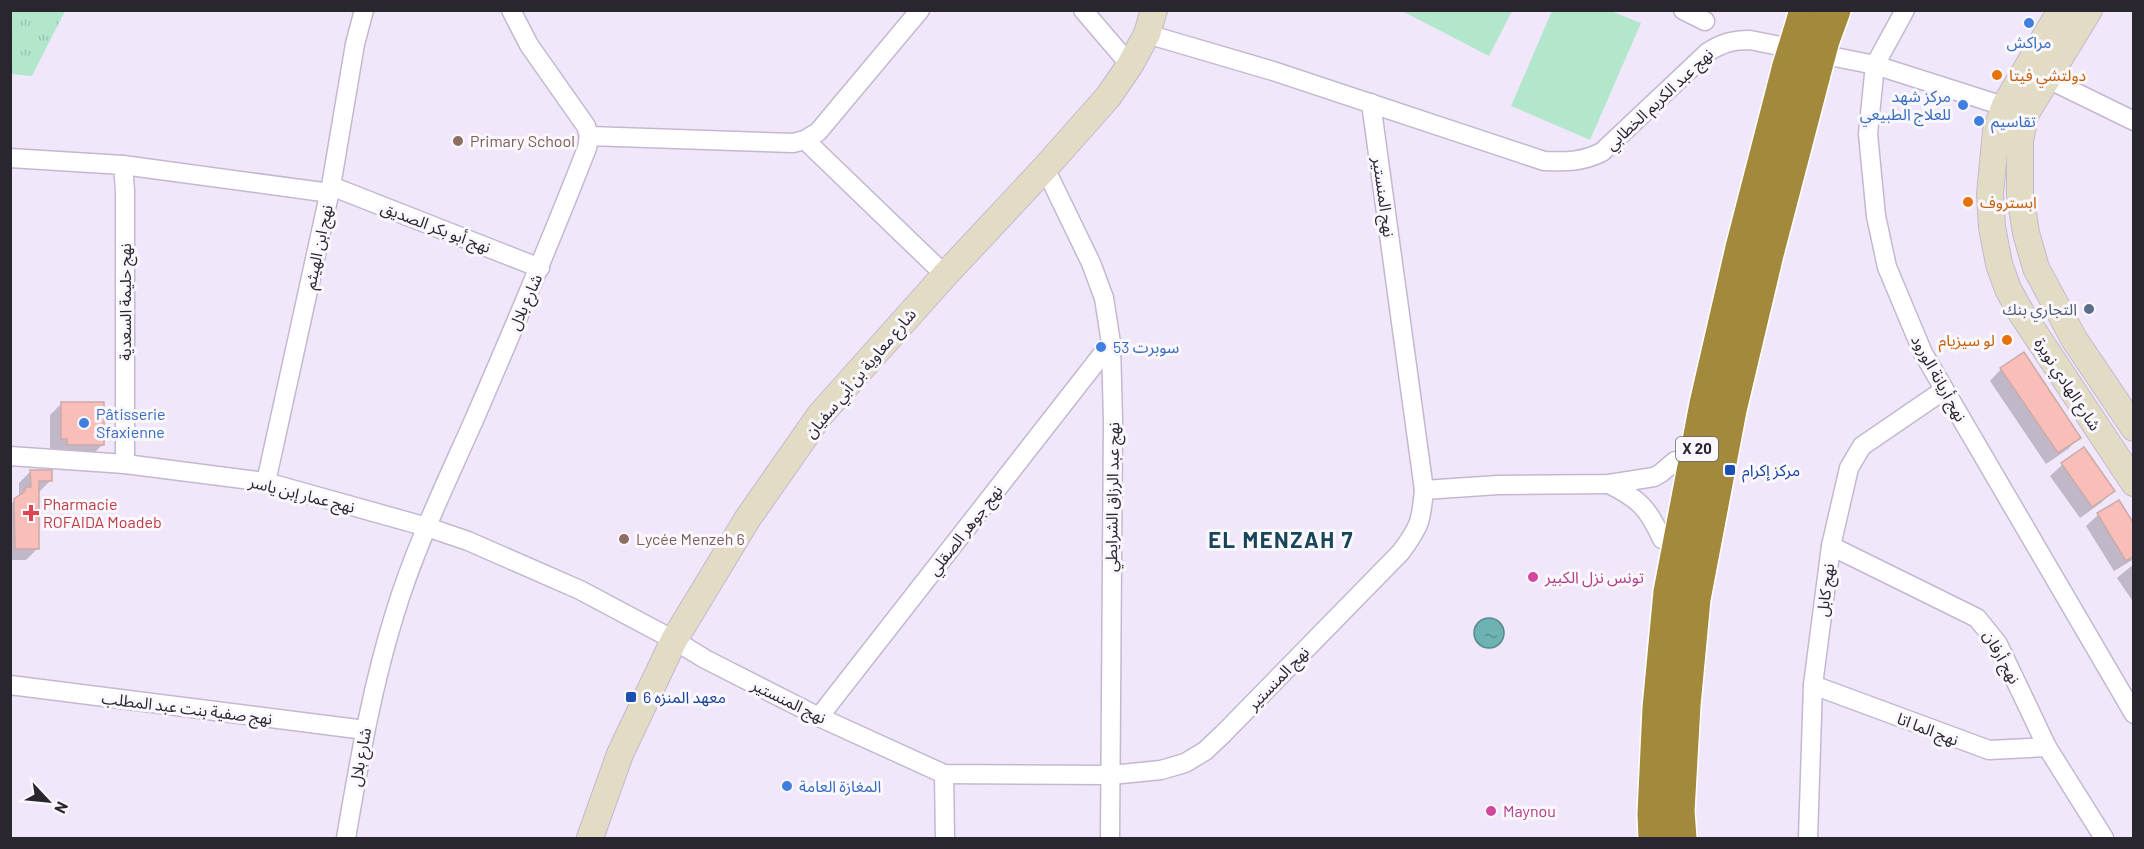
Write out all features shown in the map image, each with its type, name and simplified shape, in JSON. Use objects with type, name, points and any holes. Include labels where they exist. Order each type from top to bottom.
[{"type":"highway","name":"X 20","points":[[1655,838],[1654,814],[1659,720],[1670,592],[1706,404],[1742,248],[1815,24]]},
{"type":"highway","name":"X 20","points":[[1680,838],[1678,811],[1683,717],[1694,599],[1731,410],[1767,254],[1801,70]]},
{"type":"highway","points":[[1648,838],[1636,748],[1641,664],[1675,461],[1742,248]]},
{"type":"main road","name":"شارع الهادي نويرة","points":[[2061,10],[2015,110],[2020,141],[2020,195],[2026,234],[2036,268],[2074,339],[2133,428]]},
{"type":"main road","name":"شارع الهادي نويرة","points":[[2089,10],[2046,78],[1996,131],[1990,194],[1992,227],[1999,264],[2008,289],[2020,311],[2133,483]]},
{"type":"main road","name":"شارع معاوية بن أبي سفيان","points":[[590,838],[620,754],[674,640],[748,518],[820,414],[945,274],[1046,168],[1108,97],[1130,65],[1150,22]]},
{"type":"street","name":"نهج ابن الهيثم","points":[[266,483],[330,190],[355,44],[364,10]]},
{"type":"street","points":[[511,10],[529,45],[585,126],[589,136],[793,143],[806,140],[818,132],[920,10]]},
{"type":"street","points":[[1083,10],[1130,65]]},
{"type":"street","points":[[1683,10],[1705,21]]},
{"type":"street","name":"نهج أريانة الورود","points":[[1905,10],[1875,65],[1868,134],[1876,216],[1887,267],[1923,353],[2133,714]]},
{"type":"street","name":"نهج عبد الكريم الخطابي","points":[[1150,22],[1273,71],[1544,162],[1574,162],[1602,152],[1708,52],[1721,44],[1735,40],[1750,40],[1875,65],[2015,110]]},
{"type":"street","points":[[2046,78],[2133,121]]},
{"type":"street","name":"نهج المنستير","points":[[674,640],[705,659],[819,717],[944,774],[1111,775],[1161,770],[1185,763],[1205,751],[1401,552],[1422,519],[1424,490],[1371,103]]},
{"type":"street","name":"شارع بلال","points":[[346,838],[365,730],[394,614],[427,527],[540,267],[587,148],[589,136]]},
{"type":"street","points":[[806,140],[945,274]]},
{"type":"street","points":[[10,158],[123,165]]},
{"type":"street","name":"نهج أبو بكر الصديق","points":[[123,165],[330,190],[540,267]]},
{"type":"street","name":"نهج حليمة السعدية","points":[[123,165],[125,191],[125,464]]},
{"type":"street","name":"نهج عبد الرزاق الشرايطي","points":[[1046,168],[1091,263],[1104,298],[1111,343],[1113,422],[1110,838]]},
{"type":"street","name":"نهج جوهر الصقلي","points":[[819,717],[1111,343]]},
{"type":"street","name":"نهج كابل","points":[[1808,838],[1813,685],[1831,546],[1849,468],[1862,446],[1944,390]]},
{"type":"street","name":"نهج عمار إبن ياسر","points":[[10,456],[125,464],[266,483],[427,527],[468,541],[580,590],[674,640]]},
{"type":"street","points":[[1424,490],[1498,485],[1609,484],[1653,477],[1675,461]]},
{"type":"street","points":[[1609,484],[1633,496],[1655,523],[1662,539]]},
{"type":"street","name":"نهج أرفان","points":[[1831,546],[1977,618],[1998,644],[2047,747],[2104,838]]},
{"type":"street","name":"نهج صفية بنت عبد المطلب","points":[[10,685],[365,730]]},
{"type":"street","name":"نهج الما اتا","points":[[1813,685],[1989,750],[2047,747]]},
{"type":"street","points":[[944,774],[945,838]]},
{"type":"green space","points":[[1405,10],[1512,11],[1489,56],[1404,12]]},
{"type":"green space","points":[[10,11],[65,11],[32,76],[11,74]]},
{"type":"green space","points":[[1552,11],[1611,11],[1641,23],[1590,140],[1511,106]]},
{"type":"water","points":[[1489,618],[1495,619],[1503,627],[1503,639],[1495,647],[1489,648],[1483,647],[1475,639],[1474,633],[1475,627],[1483,619]]},
{"type":"building","points":[[2024,352],[2081,438],[2058,453],[2000,368]]},
{"type":"building","points":[[61,402],[104,402],[104,445],[67,445],[67,439],[61,439]]},
{"type":"building","points":[[2084,447],[2115,491],[2092,507],[2061,463]]},
{"type":"building","points":[[30,470],[52,470],[52,481],[39,481],[39,549],[15,549],[14,499],[24,492],[26,487],[31,487]]},
{"type":"building","points":[[2119,500],[2134,524],[2134,556],[2126,561],[2097,513]]},
{"type":"place","name":"مراكش","points":[[2029,23]]},
{"type":"place","name":"دولتشي فيتا","points":[[1997,75]]},
{"type":"place","name":"مركز شهد للعلاج الطبيعي","points":[[1963,105]]},
{"type":"place","name":"تقاسيم","points":[[1979,121]]},
{"type":"place","name":"Primary School","points":[[458,141]]},
{"type":"place","name":"ابستروف","points":[[1968,202]]},
{"type":"place","name":"التجاري بنك","points":[[2089,309]]},
{"type":"place","name":"لو سيزيام","points":[[2007,340]]},
{"type":"place","name":"سوبرت 53","points":[[1101,347]]},
{"type":"place","name":"Pâtisserie Sfaxienne","points":[[84,423]]},
{"type":"place","name":"مركز إكرام","points":[[1730,470]]},
{"type":"place","name":"Pharmacie ROFAIDA Moadeb","points":[[31,513]]},
{"type":"place","name":"Lycée Menzeh 6","points":[[624,539]]},
{"type":"place","name":"تونس نزل الكبير","points":[[1533,577]]},
{"type":"place","name":"معهد المنزه 6","points":[[631,697]]},
{"type":"place","name":"المغازة العامة","points":[[787,786]]},
{"type":"place","name":"Maynou","points":[[1491,811]]},
{"type":"district","name":"EL MENZAH 7","points":[[1281,540]]}]
